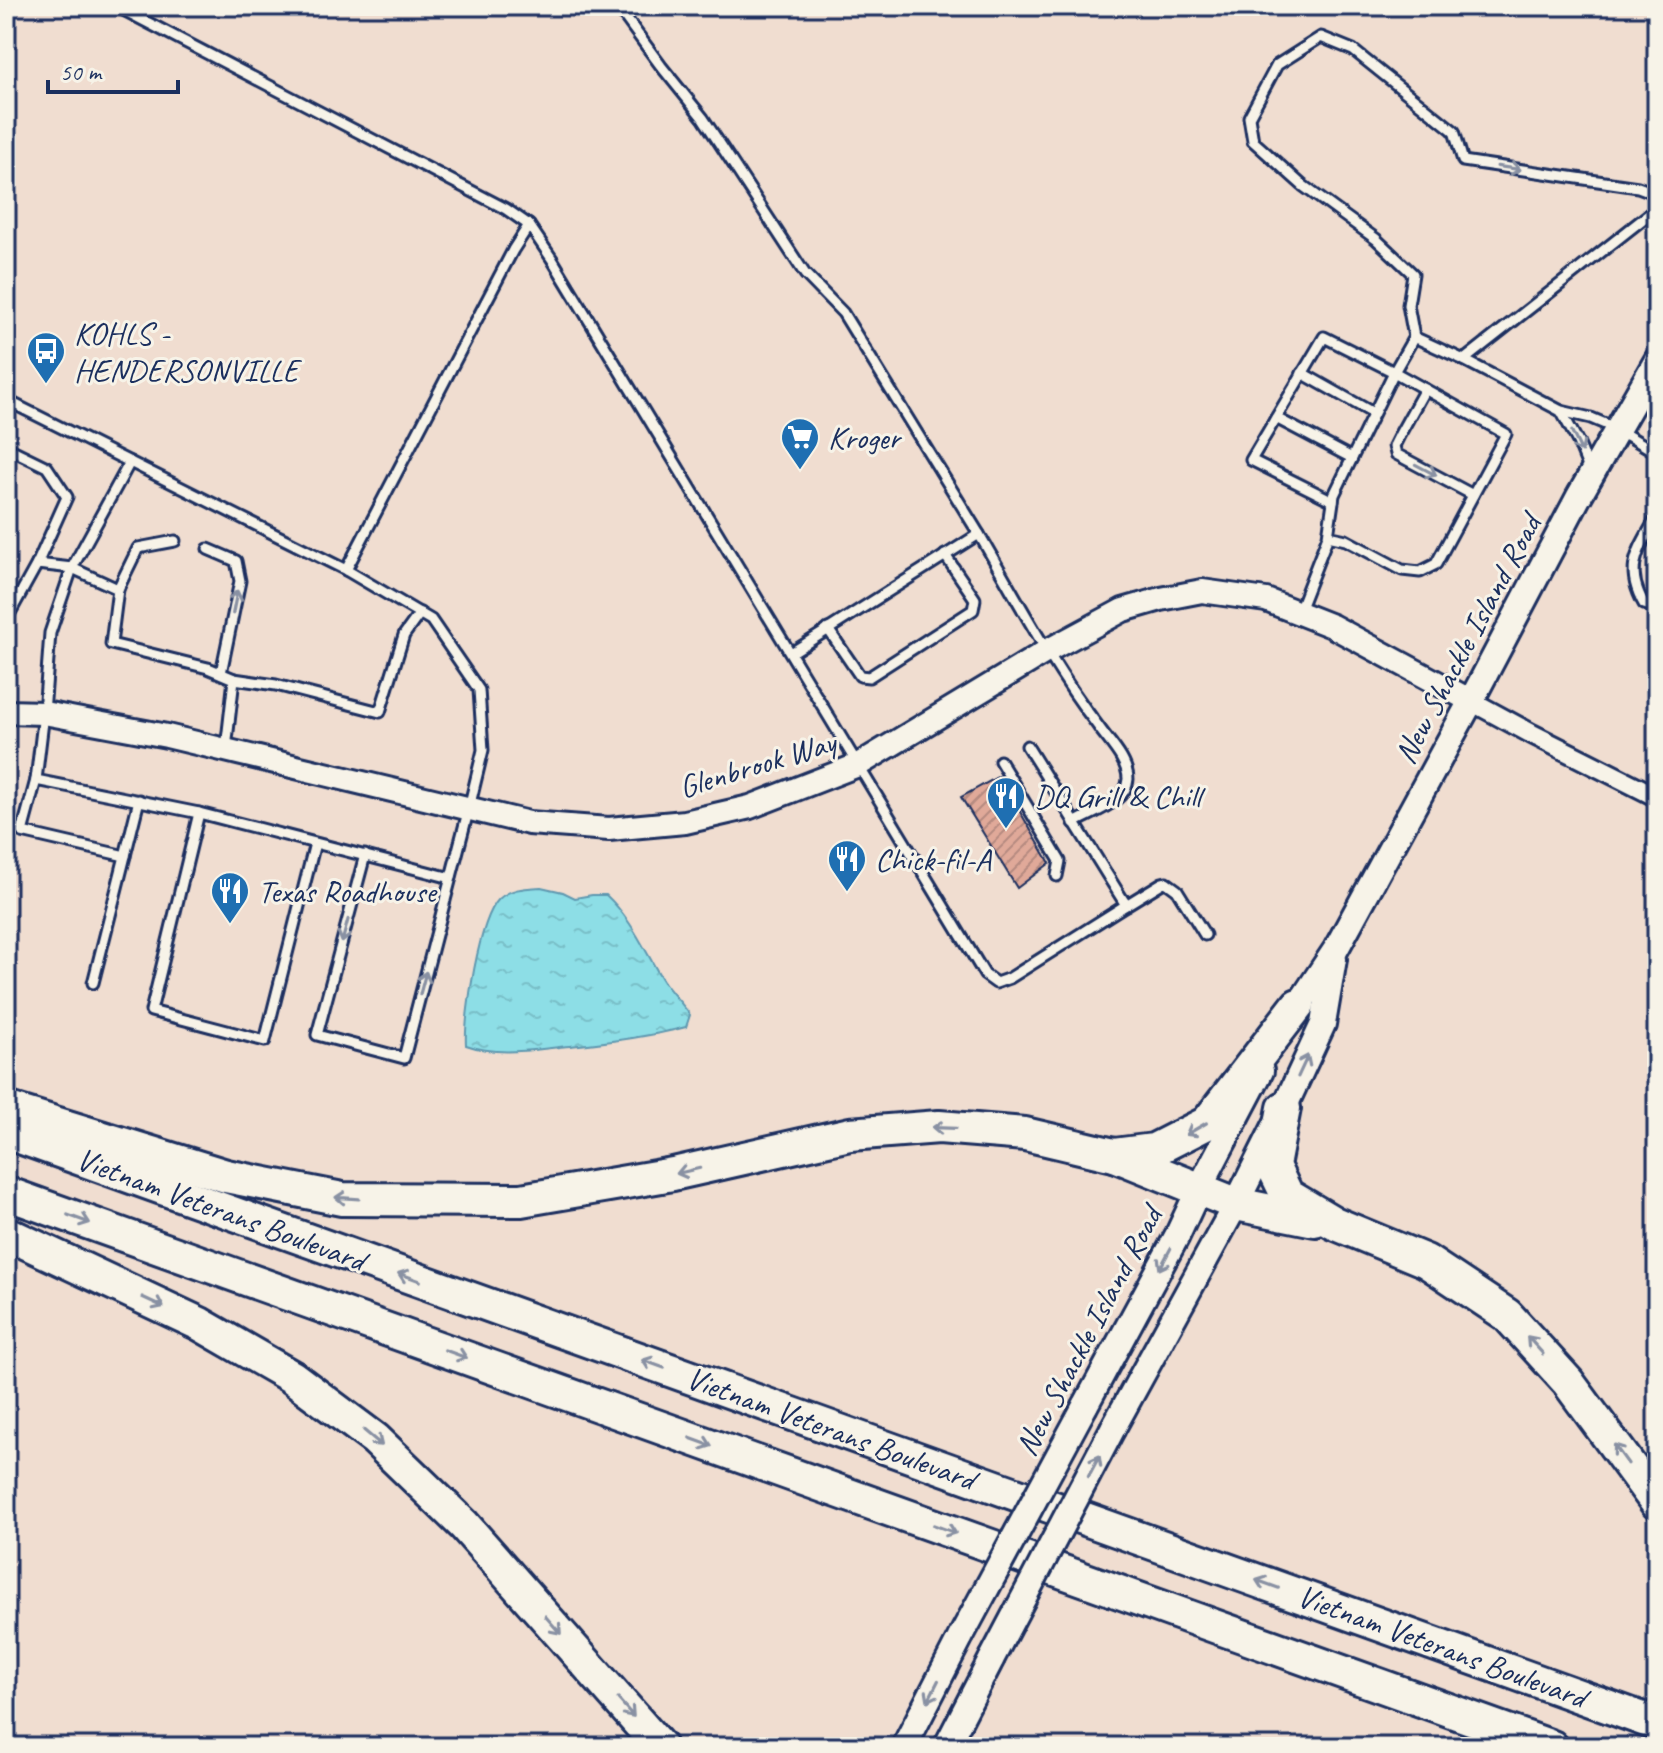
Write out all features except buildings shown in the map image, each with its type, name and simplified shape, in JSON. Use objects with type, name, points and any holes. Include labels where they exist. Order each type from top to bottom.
[{"type":"highway","points":[[1114,1155],[1154,1150],[1207,1123],[1298,1005]]},
{"type":"highway","points":[[6,1108],[226,1176],[342,1199],[521,1200],[673,1174],[850,1134],[939,1127],[1025,1134],[1114,1155],[1236,1204],[1334,1223]]},
{"type":"highway","points":[[1284,1108],[1273,1166],[1287,1195],[1334,1223],[1426,1261],[1507,1315],[1568,1382],[1657,1503]]},
{"type":"highway","name":"Vietnam Veterans Boulevard","points":[[6,1132],[1657,1724]]},
{"type":"highway","name":"Vietnam Veterans Boulevard","points":[[6,1193],[1552,1747]]},
{"type":"highway","points":[[6,1233],[200,1324],[292,1377],[375,1439],[464,1525],[660,1747]]},
{"type":"main road","name":"New Shackle Island Road","points":[[904,1747],[1177,1236],[1254,1083],[1298,1005],[1336,949],[1591,474],[1657,360]]},
{"type":"main road","name":"New Shackle Island Road","points":[[946,1747],[1113,1428],[1236,1204],[1284,1108],[1323,1024],[1336,949]]},
{"type":"street","name":"Glenbrook Way","points":[[6,712],[44,713],[167,736],[529,823],[609,829],[685,822],[750,807],[858,765],[1047,651],[1123,610],[1202,591],[1266,600],[1332,626],[1471,701]]},
{"type":"street","points":[[1471,701],[1657,797]]},
{"type":"lane","points":[[116,6],[506,209],[529,225],[985,975],[996,983],[1010,978],[1166,882],[1177,890],[1205,935]]},
{"type":"lane","points":[[617,6],[703,118],[805,274],[843,313],[1047,651],[1123,763],[1128,781],[1120,797],[1074,823]]},
{"type":"lane","points":[[1298,613],[1328,536],[1334,495],[1414,337],[1408,305],[1413,274],[1376,239],[1302,185],[1253,141],[1249,117],[1277,65],[1321,37],[1353,50],[1454,131],[1463,161],[1638,187],[1657,194]]},
{"type":"lane","points":[[1464,360],[1657,208]]},
{"type":"lane","points":[[346,570],[513,250],[529,225]]},
{"type":"lane","points":[[1328,536],[1346,540],[1402,570],[1420,572],[1436,564],[1506,434],[1324,337],[1251,460],[1333,501]]},
{"type":"lane","points":[[1414,337],[1561,411],[1591,418],[1617,429],[1657,453]]},
{"type":"lane","points":[[1302,373],[1373,413]]},
{"type":"lane","points":[[1425,389],[1394,446],[1396,454],[1473,495]]},
{"type":"lane","points":[[6,400],[346,570],[420,613],[431,620],[479,690],[483,750],[404,1058],[317,1035],[365,855]]},
{"type":"lane","points":[[1561,411],[1591,474]]},
{"type":"lane","points":[[1276,418],[1352,458]]},
{"type":"lane","points":[[6,447],[47,467],[67,497],[37,564],[9,606],[6,620]]},
{"type":"lane","points":[[125,856],[22,832],[36,780],[50,633],[72,568],[130,462]]},
{"type":"lane","points":[[1657,516],[1637,553],[1633,572],[1636,590],[1644,604],[1657,608]]},
{"type":"lane","points":[[791,653],[979,534]]},
{"type":"lane","points":[[175,541],[138,548],[118,589],[111,644],[208,668],[234,679],[276,685],[380,712],[404,635],[420,613]]},
{"type":"lane","points":[[208,549],[236,561],[240,581],[221,673]]},
{"type":"lane","points":[[828,629],[860,676],[869,677],[973,610],[975,599],[945,555]]},
{"type":"lane","points":[[37,564],[72,568],[118,589]]},
{"type":"lane","points":[[226,749],[234,679]]},
{"type":"lane","points":[[1027,746],[1126,905]]},
{"type":"lane","points":[[1000,761],[1060,861],[1057,876]]},
{"type":"lane","points":[[36,780],[199,813],[451,878]]},
{"type":"lane","points":[[93,983],[139,800]]},
{"type":"lane","points":[[199,813],[151,1011],[265,1041],[315,843]]},
{"type":"water","points":[[541,887],[575,898],[606,895],[630,924],[662,979],[690,1015],[686,1027],[628,1039],[531,1050],[492,1051],[466,1045],[474,969],[492,910],[499,899],[509,893]]},
{"type":"place","name":"KOHLS - HENDERSONVILLE","points":[[46,385]]},
{"type":"place","name":"Kroger","points":[[800,471]]},
{"type":"place","name":"DQ Grill & Chill","points":[[1006,830]]},
{"type":"place","name":"Chick-fil-A","points":[[847,893]]},
{"type":"place","name":"Texas Roadhouse","points":[[230,925]]}]
